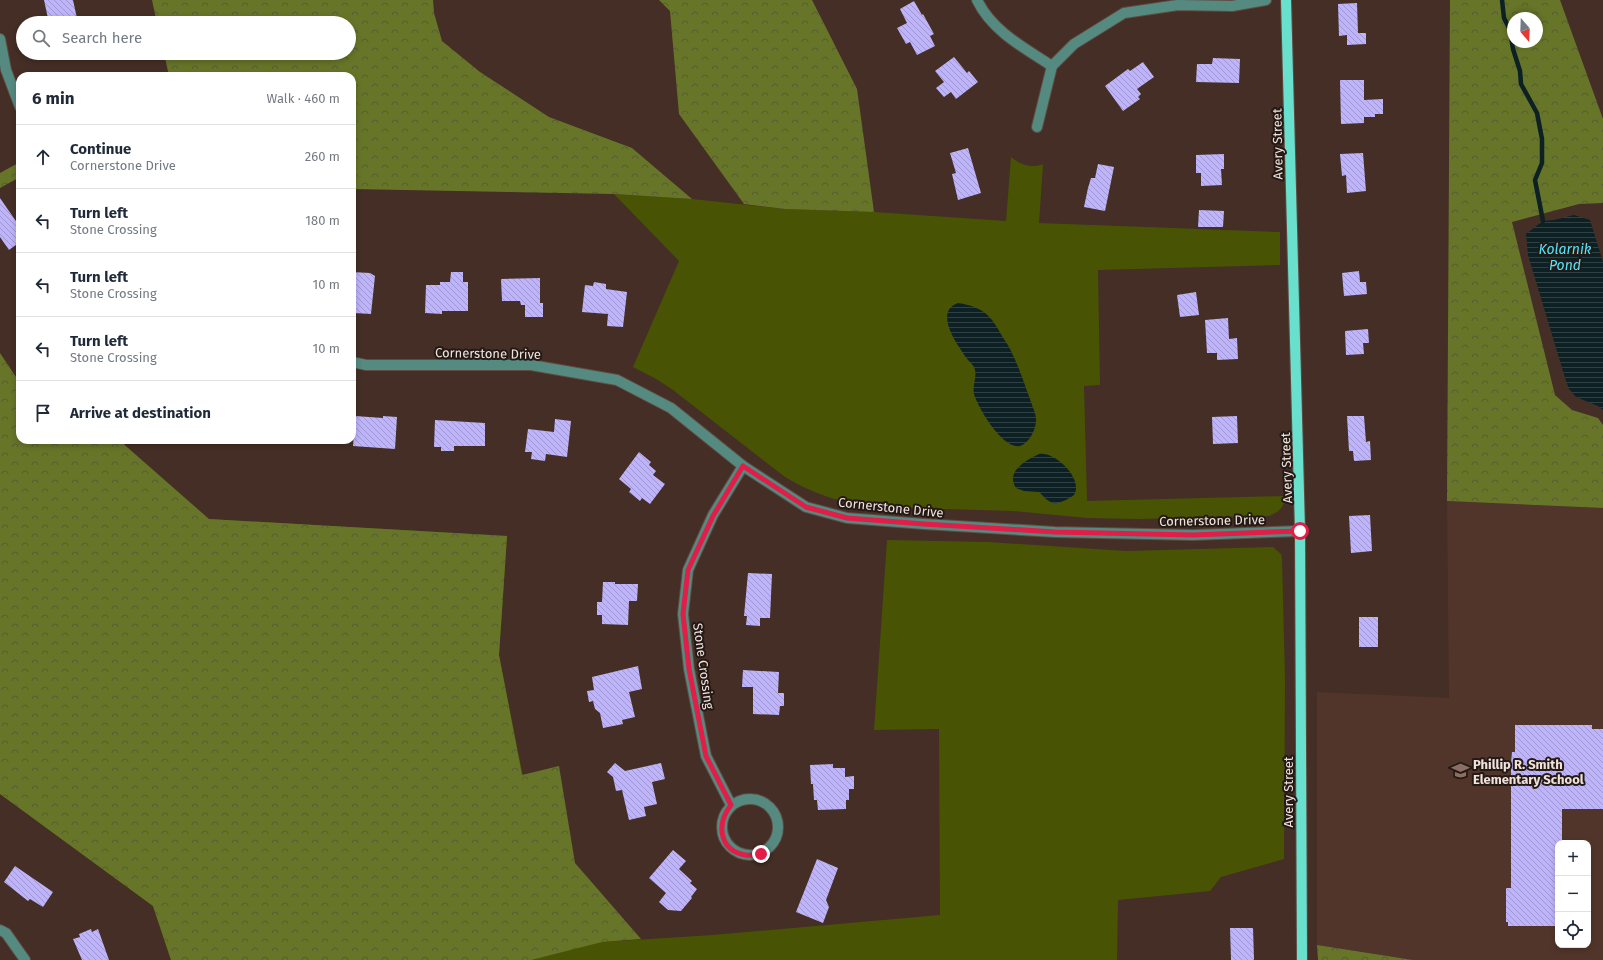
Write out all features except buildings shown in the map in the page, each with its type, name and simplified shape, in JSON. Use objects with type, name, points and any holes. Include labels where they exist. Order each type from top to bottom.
[{"type":"main road","name":"Avery Street","points":[[1286,0],[1300,531],[1302,960]]},
{"type":"street","points":[[977,0],[982,11],[998,30],[1052,66]]},
{"type":"street","points":[[1037,127],[1052,66],[1074,44],[1124,13],[1178,5],[1232,6],[1266,0]]},
{"type":"street","points":[[0,39],[6,70],[16,96]]},
{"type":"street","name":"Cornerstone Drive","points":[[356,363],[366,365],[531,365],[617,380],[671,408],[743,466],[806,507],[847,518],[1055,532],[1193,535],[1300,531]]},
{"type":"street","name":"Stone Crossing","points":[[731,805],[706,756],[689,669],[683,614],[688,570],[713,516],[743,466]]},
{"type":"street","points":[[745,799],[755,799],[764,802],[777,818],[778,829],[776,839],[769,848],[761,854],[747,856],[737,853],[726,844],[722,835],[721,823],[725,813],[731,805],[745,799]]},
{"type":"street","points":[[0,930],[6,933],[25,960]]},
{"type":"shaded area","name":"Phillip R. Smith Elementary School","points":[[1447,501],[1603,508],[1603,960],[1413,960],[1317,945],[1317,692],[1449,698]]},
{"type":"green space","points":[[152,0],[433,0],[434,13],[442,41],[480,72],[549,117],[632,148],[692,199],[614,194],[356,189],[356,72],[168,72],[166,60],[356,60],[356,16],[155,16]]},
{"type":"green space","points":[[659,0],[812,0],[857,89],[874,212],[785,209],[744,204],[679,114],[670,11]]},
{"type":"green space","points":[[1450,0],[1560,0],[1603,119],[1603,203],[1579,204],[1512,222],[1555,395],[1572,410],[1598,418],[1603,425],[1603,508],[1447,501]]},
{"type":"green space","points":[[1011,157],[1018,162],[1030,166],[1043,164],[1039,223],[1280,232],[1280,265],[1098,270],[1100,385],[1084,386],[1087,501],[1285,496],[1283,506],[1276,513],[1269,516],[1139,519],[1087,518],[1013,511],[880,507],[854,504],[819,494],[785,477],[673,390],[633,367],[679,261],[614,194],[692,199],[785,209],[874,212],[1006,221]]},
{"type":"green space","points":[[16,164],[16,179],[0,188],[0,173]]},
{"type":"green space","points":[[0,353],[16,377],[16,444],[124,444],[209,519],[507,536],[499,655],[522,775],[559,766],[575,863],[641,939],[602,942],[531,960],[171,960],[153,906],[0,794]]},
{"type":"green space","points":[[0,502],[209,519],[507,536],[499,655],[537,847],[602,942],[713,935],[940,915],[939,729],[874,730],[887,540],[988,542],[1126,551],[1273,547],[1281,554],[1282,559],[1285,680],[1284,859],[1221,877],[1210,891],[1118,900],[1117,960],[171,960],[153,906],[0,794]]},
{"type":"green space","points":[[1317,945],[1413,960],[1318,960]]},
{"type":"water","name":"Kolarnik Pond","points":[[1574,215],[1590,220],[1603,262],[1603,410],[1598,406],[1576,397],[1569,389],[1528,255],[1526,234],[1543,221]]},
{"type":"water","points":[[958,303],[977,308],[989,316],[1008,345],[1016,363],[1036,419],[1031,436],[1020,446],[1006,442],[999,435],[980,409],[976,400],[974,394],[974,367],[955,341],[948,326],[948,312],[951,307]]},
{"type":"water","points":[[1039,454],[1046,454],[1060,461],[1072,474],[1076,489],[1074,495],[1062,502],[1052,503],[1039,492],[1024,491],[1016,488],[1013,482],[1013,477],[1018,467]]},
{"type":"waterway","points":[[1502,0],[1504,18],[1510,30],[1513,49],[1520,71],[1521,84],[1537,113],[1542,139],[1542,163],[1535,180],[1543,221]]},
{"type":"place","name":"Phillip R. Smith Elementary School","points":[[1460,771]]},
{"type":"route","points":[[761,854],[747,856],[737,853],[726,844],[722,835],[721,823],[725,813],[731,805],[706,756],[689,669],[683,614],[688,570],[713,516],[743,466],[806,507],[847,518],[1055,532],[1193,535],[1300,531]]}]
